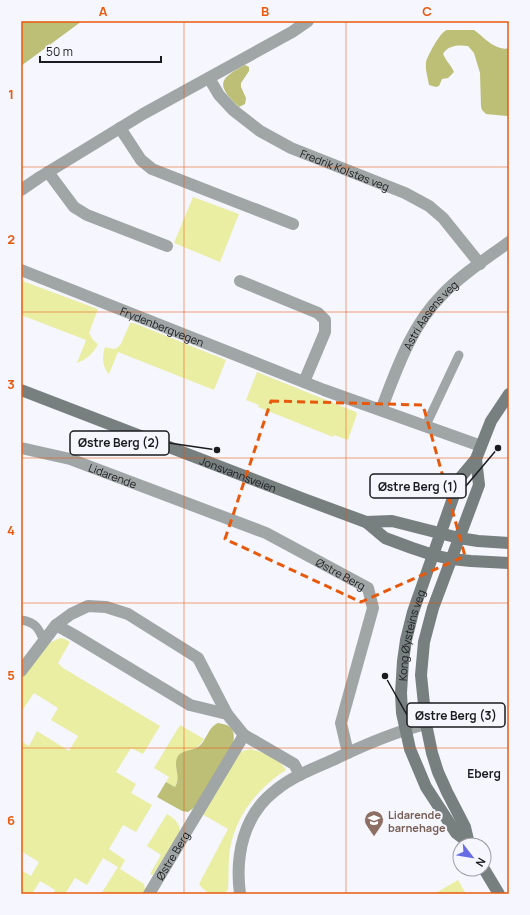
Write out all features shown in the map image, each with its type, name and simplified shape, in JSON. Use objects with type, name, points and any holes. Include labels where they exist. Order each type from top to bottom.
[{"type":"main road","name":"Jonsvannsveien","points":[[21,390],[366,522],[385,538],[433,555],[451,559],[509,563]]},
{"type":"main road","points":[[476,459],[491,421],[509,394]]},
{"type":"main road","name":"Kong Øysteins veg","points":[[460,837],[456,834],[426,787],[412,755],[402,713],[401,693],[406,640],[413,612],[460,478],[476,459]]},
{"type":"main road","name":"Kong Øysteins veg","points":[[468,837],[465,827],[438,772],[426,724],[421,675],[424,642],[433,608],[478,485],[476,459]]},
{"type":"main road","name":"Jonsvannsveien","points":[[366,522],[392,521],[459,538],[509,543]]},
{"type":"main road","points":[[489,877],[499,894]]},
{"type":"street","points":[[21,190],[143,114],[292,32],[308,21]]},
{"type":"street","name":"Fredrik Kolstøs veg","points":[[210,78],[219,94],[233,110],[260,131],[291,148],[405,193],[429,206],[443,218],[480,264]]},
{"type":"street","points":[[120,128],[140,160],[152,169],[293,224]]},
{"type":"street","points":[[48,172],[74,207],[87,215],[167,246]]},
{"type":"street","name":"Astri Aasens veg","points":[[382,410],[407,348],[428,311],[442,295],[459,280],[509,242]]},
{"type":"street","name":"Frydenbergvegen","points":[[21,270],[304,382],[481,446]]},
{"type":"street","points":[[240,281],[318,313],[325,320],[325,332],[304,382]]},
{"type":"street","name":"Lidarende","points":[[21,448],[70,459],[158,492]]},
{"type":"street","name":"Østre Berg","points":[[158,492],[266,533],[368,588],[373,608],[340,723],[348,753]]},
{"type":"street","points":[[21,671],[56,625],[71,614],[88,606],[106,606],[128,614],[198,658],[227,714],[244,735],[294,764],[300,775]]},
{"type":"street","points":[[56,625],[190,705],[227,714]]},
{"type":"street","points":[[240,894],[238,862],[242,842],[256,810],[266,798],[276,789],[300,775],[405,729],[426,724]]},
{"type":"street","name":"Østre Berg","points":[[149,894],[244,735]]},
{"type":"lane","points":[[426,425],[459,355]]},
{"type":"lane","points":[[21,620],[29,621],[38,628],[44,641]]},
{"type":"highlighted area","points":[[271,401],[423,405],[465,556],[361,602],[225,539]]},
{"type":"green space","points":[[21,21],[82,21],[21,66]]},
{"type":"green space","points":[[447,30],[474,30],[495,46],[504,49],[509,48],[509,115],[486,114],[482,110],[480,73],[474,53],[468,46],[454,46],[445,51],[443,54],[454,72],[448,78],[442,79],[439,86],[436,87],[429,85],[426,62],[438,39]]},
{"type":"green space","points":[[245,65],[249,67],[249,71],[241,83],[241,87],[246,98],[245,104],[239,107],[226,93],[223,83],[229,74]]},
{"type":"green space","points":[[193,197],[239,214],[220,262],[174,243]]},
{"type":"green space","points":[[21,279],[25,282],[98,309],[89,333],[93,340],[98,344],[89,356],[77,363],[86,340],[21,315]]},
{"type":"green space","points":[[130,323],[134,323],[226,360],[214,390],[118,352],[109,374],[103,361],[105,347],[113,349],[117,348],[121,344]]},
{"type":"green space","points":[[257,372],[356,412],[357,414],[348,440],[334,435],[333,437],[258,407],[259,405],[246,400]]},
{"type":"green space","points":[[60,638],[70,642],[58,663],[63,668],[160,726],[143,754],[131,748],[116,772],[136,784],[131,793],[152,805],[136,832],[123,825],[109,849],[125,860],[120,869],[144,884],[144,894],[101,894],[118,867],[103,858],[87,885],[75,878],[65,894],[53,894],[55,890],[40,881],[32,894],[21,894],[21,870],[31,876],[39,862],[21,851],[21,741],[29,746],[37,731],[69,751],[78,736],[51,720],[58,708],[34,693],[21,712],[21,679],[46,647],[51,642]]},
{"type":"green space","points":[[218,723],[232,728],[234,734],[233,743],[195,807],[188,812],[182,811],[157,797],[166,782],[175,787],[178,779],[176,760],[178,756],[198,747],[214,725]]},
{"type":"green space","points":[[180,725],[204,739],[200,745],[183,752],[176,763],[178,779],[175,787],[166,782],[169,777],[154,768]]},
{"type":"green space","points":[[250,749],[275,759],[286,770],[266,785],[243,814],[237,825],[230,849],[228,890],[220,895],[216,895],[205,891],[199,884],[228,829],[202,814],[240,752]]},
{"type":"green space","points":[[167,814],[176,822],[180,833],[153,875],[150,874],[161,855],[147,846]]},
{"type":"green space","points":[[458,880],[466,894],[434,894]]},
{"type":"place","name":"Østre Berg (1)","points":[[498,448]]},
{"type":"place","name":"Østre Berg (2)","points":[[217,450]]},
{"type":"place","name":"Østre Berg (3)","points":[[385,676]]},
{"type":"place","name":"Lidarende barnehage","points":[[374,837]]},
{"type":"district","name":"Eberg","points":[[484,773]]}]
